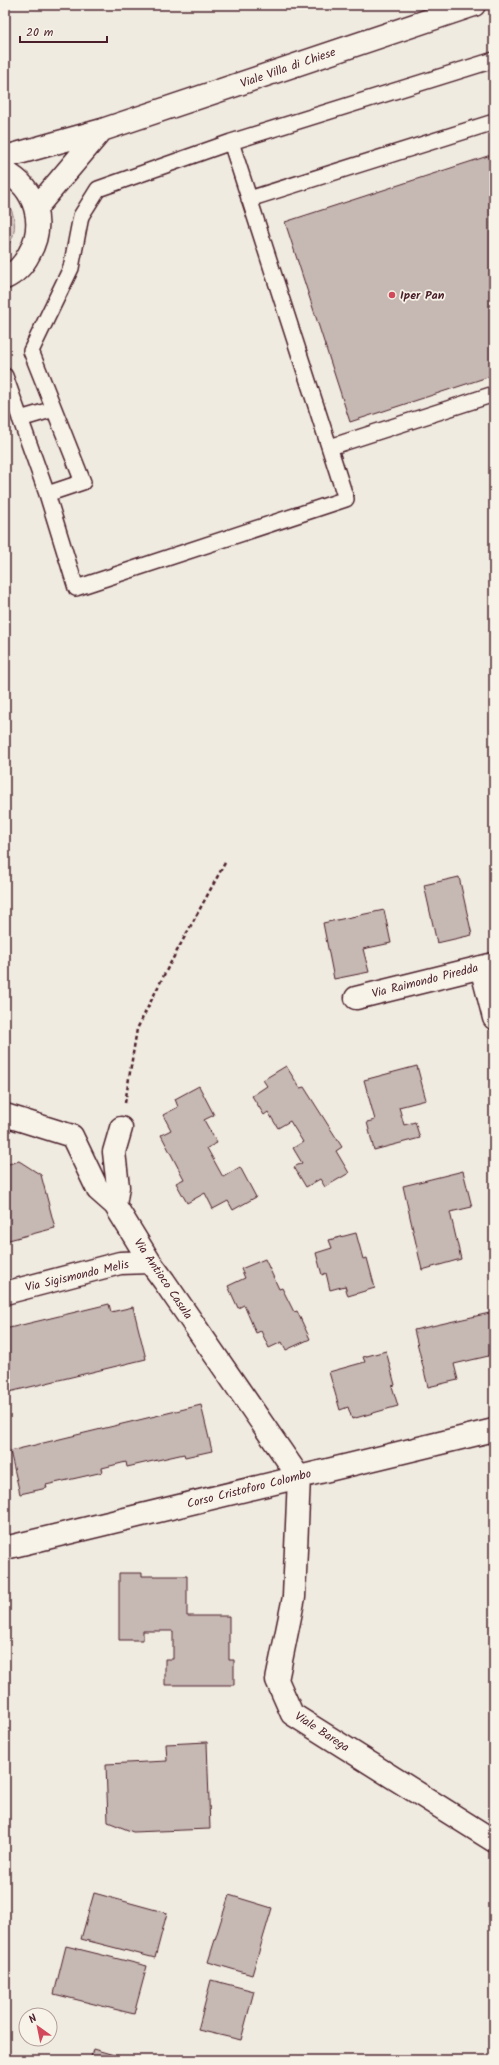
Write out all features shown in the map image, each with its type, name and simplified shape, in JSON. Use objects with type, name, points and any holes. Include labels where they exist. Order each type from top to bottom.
[{"type":"street","name":"Viale Villa di Chiese","points":[[5,157],[102,130],[474,5]]},
{"type":"street","points":[[36,208],[102,130]]},
{"type":"street","points":[[5,172],[15,177],[28,191],[36,208],[38,227],[34,246],[24,263],[10,276],[5,278]]},
{"type":"street","points":[[488,966],[494,1018]]},
{"type":"street","name":"Via Raimondo Piredda","points":[[356,998],[488,966]]},
{"type":"street","name":"Via Antioco Casula","points":[[5,1115],[72,1136],[98,1190],[115,1205],[150,1262],[299,1477]]},
{"type":"street","points":[[115,1205],[118,1187],[114,1152],[121,1128]]},
{"type":"street","name":"Via Sigismondo Melis","points":[[5,1293],[120,1264],[150,1262]]},
{"type":"street","name":"Corso Cristoforo Colombo","points":[[5,1548],[494,1430]]},
{"type":"street","name":"Viale Barega","points":[[299,1477],[294,1597],[277,1680],[292,1714],[494,1841]]},
{"type":"lane","points":[[47,494],[83,482],[31,351],[71,268],[81,216],[98,189],[231,142],[494,60]]},
{"type":"lane","points":[[249,199],[494,122]]},
{"type":"lane","points":[[5,376],[47,494],[76,588],[346,499],[231,142]]},
{"type":"lane","points":[[330,447],[494,394]]},
{"type":"lane","points":[[20,418],[54,409]]},
{"type":"path","points":[[121,1128],[137,1030],[164,973],[226,861]]},
{"type":"shaded area","points":[[5,199],[14,217],[14,231],[5,249]]},
{"type":"building","points":[[494,154],[494,375],[350,422],[285,222]]},
{"type":"building","points":[[459,877],[472,935],[437,943],[424,885]]},
{"type":"building","points":[[384,910],[391,943],[363,949],[369,972],[334,979],[323,923]]},
{"type":"building","points":[[286,1066],[300,1088],[304,1087],[342,1147],[336,1151],[349,1173],[325,1187],[320,1179],[306,1187],[294,1167],[302,1163],[293,1148],[303,1142],[290,1121],[278,1128],[268,1112],[264,1115],[252,1096],[267,1086],[263,1080]]},
{"type":"building","points":[[417,1066],[426,1100],[399,1107],[404,1125],[415,1122],[420,1138],[374,1150],[367,1122],[375,1120],[364,1080]]},
{"type":"building","points":[[199,1086],[214,1115],[204,1120],[217,1143],[207,1148],[223,1177],[240,1167],[256,1197],[233,1210],[228,1201],[213,1209],[205,1193],[187,1203],[176,1183],[184,1179],[161,1135],[171,1130],[163,1115],[178,1107],[175,1099]]},
{"type":"building","points":[[19,1161],[41,1175],[55,1228],[5,1241],[5,1165]]},
{"type":"building","points":[[463,1171],[472,1207],[450,1212],[461,1259],[422,1270],[403,1186]]},
{"type":"building","points":[[356,1233],[363,1259],[367,1258],[375,1288],[348,1296],[345,1286],[330,1290],[326,1273],[322,1275],[316,1253],[332,1248],[329,1240]]},
{"type":"building","points":[[265,1259],[279,1289],[282,1288],[294,1312],[297,1311],[310,1339],[286,1350],[282,1342],[269,1348],[261,1331],[256,1333],[244,1305],[238,1308],[228,1286],[245,1278],[241,1269]]},
{"type":"building","points":[[109,1304],[111,1312],[133,1307],[146,1359],[5,1393],[5,1329]]},
{"type":"building","points":[[494,1312],[494,1357],[493,1355],[454,1364],[458,1380],[428,1387],[414,1330]]},
{"type":"building","points":[[386,1351],[395,1385],[392,1386],[398,1406],[352,1419],[348,1407],[340,1410],[329,1372],[365,1362],[363,1357]]},
{"type":"building","points":[[201,1405],[212,1451],[185,1457],[184,1454],[127,1467],[126,1462],[102,1468],[103,1472],[46,1485],[47,1488],[20,1494],[10,1451]]},
{"type":"building","points":[[119,1573],[142,1573],[142,1576],[187,1576],[187,1616],[229,1616],[229,1660],[234,1660],[234,1685],[165,1685],[165,1659],[173,1659],[173,1631],[143,1631],[143,1640],[119,1640]]},
{"type":"building","points":[[207,1742],[210,1829],[133,1832],[108,1822],[106,1764],[167,1761],[166,1744]]},
{"type":"building","points":[[94,1893],[167,1913],[155,1958],[81,1939]]},
{"type":"building","points":[[229,1895],[272,1908],[252,1975],[208,1962]]},
{"type":"building","points":[[66,1946],[147,1966],[134,2014],[54,1994]]},
{"type":"building","points":[[211,1980],[254,1991],[241,2040],[198,2030]]},
{"type":"building","points":[[93,2049],[128,2059],[90,2060]]},
{"type":"place","name":"Iper Pan","points":[[392,295]]}]
